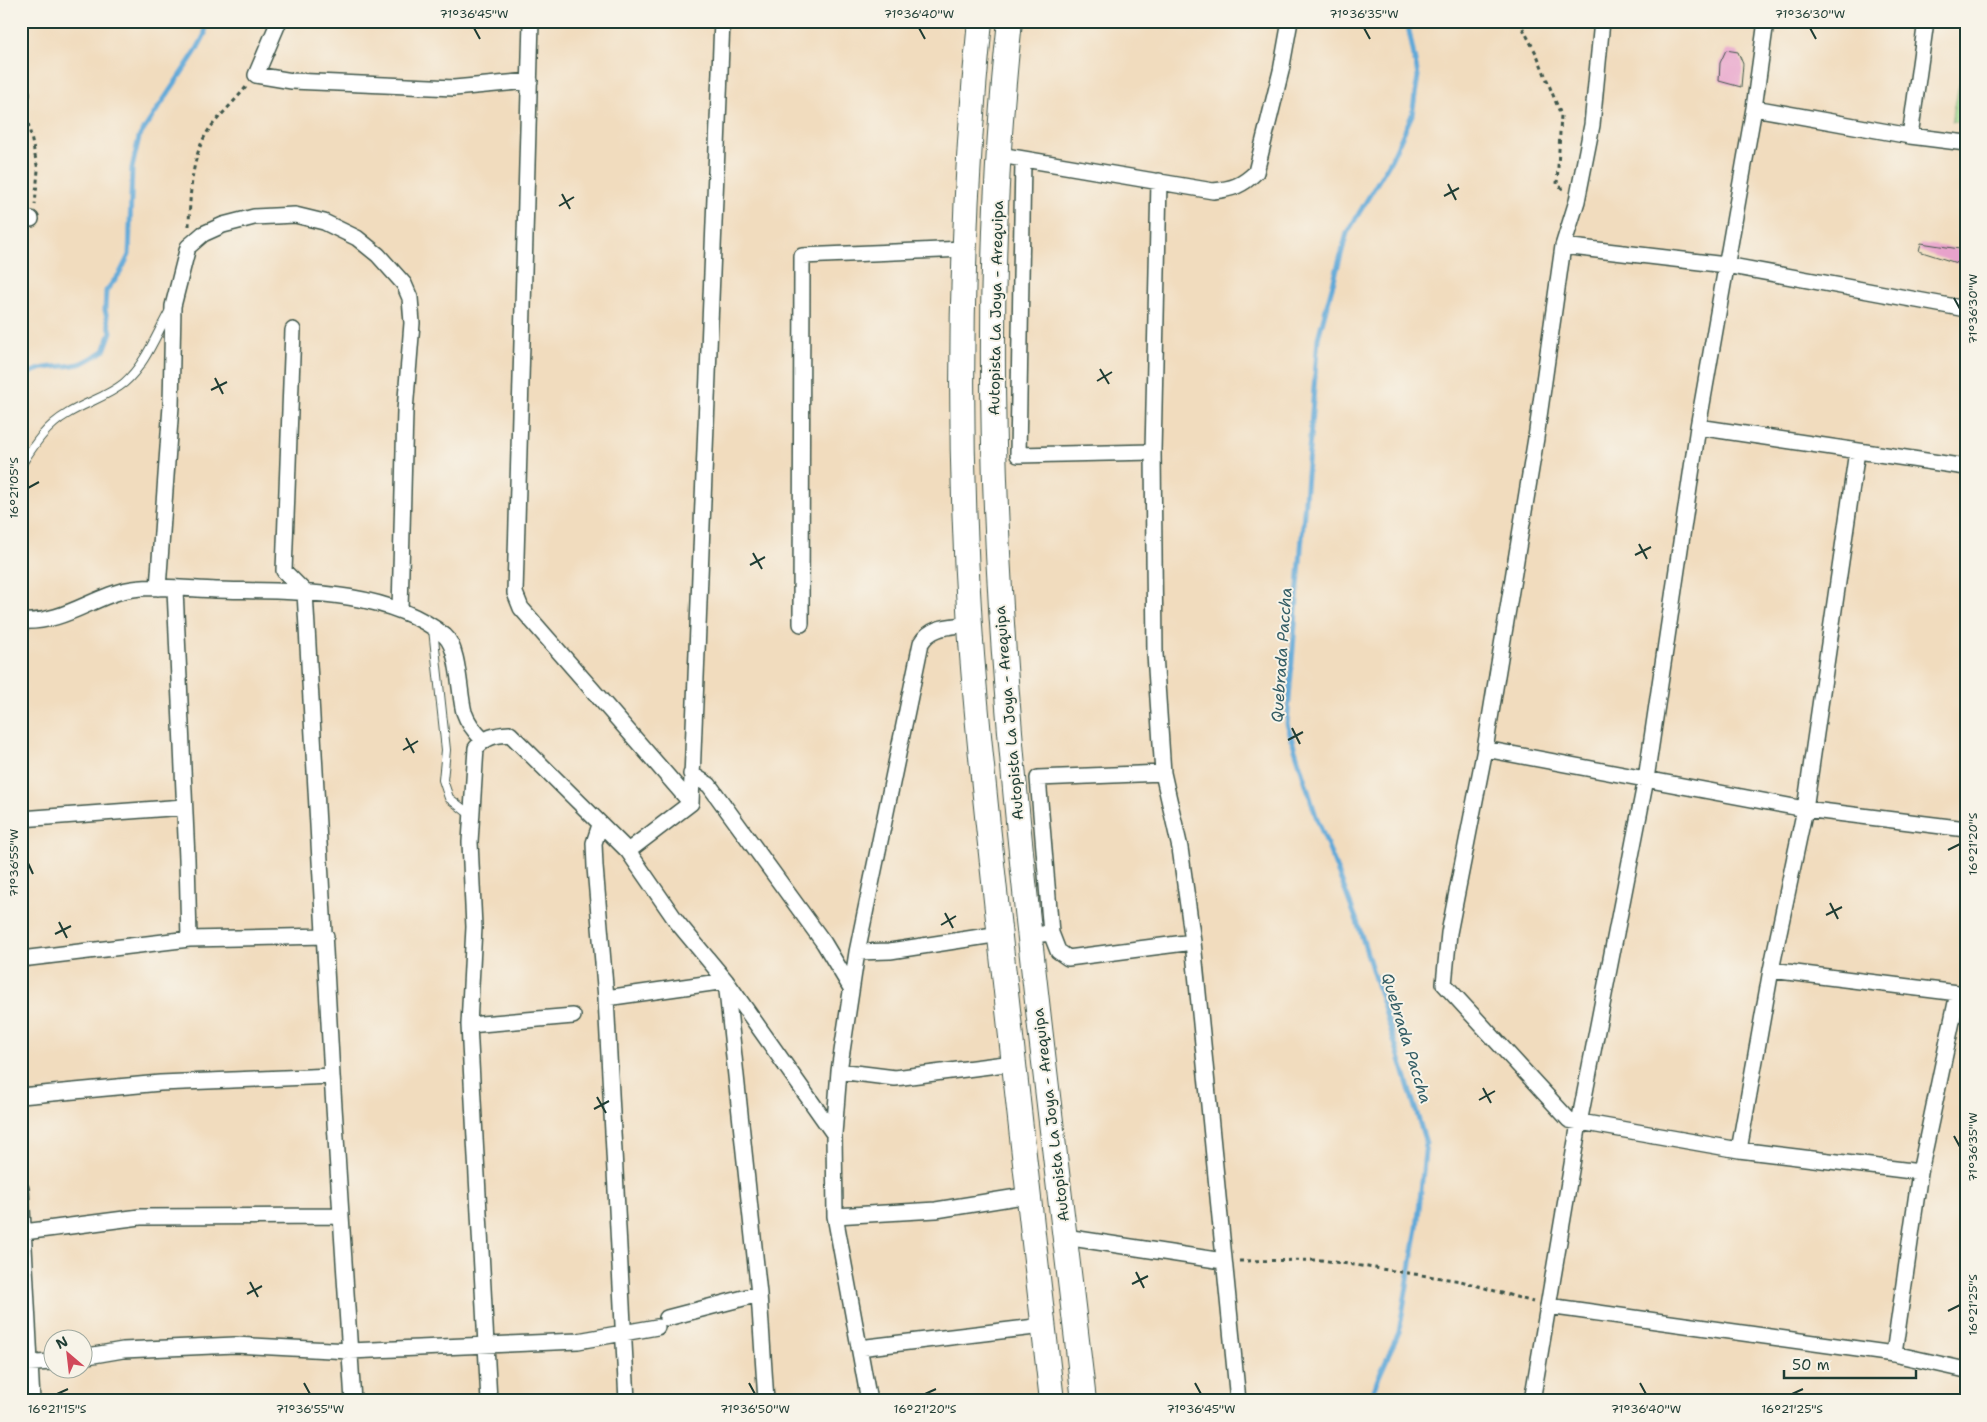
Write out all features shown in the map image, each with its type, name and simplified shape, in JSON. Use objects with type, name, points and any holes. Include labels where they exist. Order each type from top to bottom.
[{"type":"main road","name":"Autopista La Joya - Arequipa","points":[[980,21],[972,100],[964,249],[962,444],[970,624],[979,742],[1013,1064],[1030,1195],[1052,1401]]},
{"type":"main road","name":"Autopista La Joya - Arequipa","points":[[1010,21],[1000,155],[995,281],[994,453],[1005,690],[1041,934],[1066,1237],[1084,1401]]},
{"type":"street","points":[[279,21],[256,75],[292,81],[454,88],[530,80]]},
{"type":"street","points":[[532,21],[516,593],[521,608],[691,803]]},
{"type":"street","points":[[691,803],[722,21]]},
{"type":"street","points":[[1000,155],[1213,191],[1233,189],[1245,183],[1256,172],[1281,71],[1290,21]]},
{"type":"street","points":[[1602,21],[1592,125],[1577,201],[1563,246],[1536,438],[1485,749],[1449,933],[1444,984],[1569,1120],[1739,1150],[1920,1172]]},
{"type":"street","points":[[1532,1401],[1579,1123],[1646,779],[1698,427],[1754,108],[1766,21]]},
{"type":"street","points":[[1910,136],[1926,21]]},
{"type":"street","points":[[1754,108],[1910,136],[1966,143]]},
{"type":"street","points":[[1023,160],[1018,455],[1153,452]]},
{"type":"street","points":[[1159,181],[1153,452],[1155,654],[1163,773],[1180,848],[1193,942],[1238,1401]]},
{"type":"street","points":[[158,588],[171,406],[173,306],[188,247],[203,234],[223,226],[254,217],[295,215],[324,222],[357,238],[378,255],[404,284],[410,298],[412,323],[405,411],[400,610]]},
{"type":"street","points":[[1563,246],[1726,265],[1966,309]]},
{"type":"street","points":[[801,624],[802,256],[964,249]]},
{"type":"street","points":[[294,330],[284,571],[305,592],[326,936],[332,1076],[353,1401]]},
{"type":"street","points":[[1698,427],[1966,467]]},
{"type":"street","points":[[1739,1150],[1771,970],[1805,809],[1857,452]]},
{"type":"street","points":[[21,621],[69,614],[115,594],[133,589],[158,588],[305,592],[341,596],[400,610],[424,621],[447,637],[454,653],[464,713],[471,728],[483,740]]},
{"type":"street","points":[[175,589],[189,939]]},
{"type":"street","points":[[869,1401],[835,1216],[834,1134],[839,1071],[856,952],[921,643],[926,635],[934,629],[970,624]]},
{"type":"street","points":[[489,1401],[469,1025],[474,927],[470,842],[476,748],[483,740],[494,735],[510,734],[628,851],[677,922],[726,981],[834,1134]]},
{"type":"street","points":[[1485,749],[1805,809],[1966,829]]},
{"type":"street","points":[[1163,773],[1038,778],[1041,934],[1068,958],[1193,942]]},
{"type":"street","points":[[691,774],[709,785],[824,942],[851,988]]},
{"type":"street","points":[[628,851],[691,803]]},
{"type":"street","points":[[21,819],[184,807]]},
{"type":"street","points":[[600,824],[594,844],[606,998],[627,1401]]},
{"type":"street","points":[[856,952],[890,951],[1000,934]]},
{"type":"street","points":[[21,959],[189,939],[326,936]]},
{"type":"street","points":[[1771,970],[1962,994],[1920,1172],[1894,1354]]},
{"type":"street","points":[[606,998],[726,981]]},
{"type":"street","points":[[726,981],[759,1294],[766,1401]]},
{"type":"street","points":[[469,1025],[573,1016]]},
{"type":"street","points":[[839,1071],[895,1078],[1013,1064]]},
{"type":"street","points":[[21,1096],[160,1083],[332,1076]]},
{"type":"street","points":[[21,1190],[24,1232],[26,1364],[32,1401]]},
{"type":"street","points":[[835,1216],[936,1210],[1030,1195]]},
{"type":"street","points":[[24,1232],[140,1217],[341,1216]]},
{"type":"street","points":[[1066,1237],[1223,1262]]},
{"type":"street","points":[[92,1355],[123,1350],[235,1345],[350,1352],[578,1341],[624,1334],[759,1294]]},
{"type":"street","points":[[1548,1306],[1894,1354],[1966,1370]]},
{"type":"street","points":[[858,1348],[1043,1326]]},
{"type":"street","points":[[26,1364],[42,1363]]},
{"type":"lane","points":[[21,465],[51,425],[66,414],[110,393],[126,381],[141,363],[173,306]]},
{"type":"lane","points":[[433,629],[446,750],[443,780],[449,798],[472,816]]},
{"type":"path","points":[[1518,21],[1541,63],[1562,115],[1557,184],[1577,201]]},
{"type":"path","points":[[188,247],[195,170],[200,145],[210,128],[256,75]]},
{"type":"path","points":[[22,94],[38,170],[37,194],[26,219]]},
{"type":"path","points":[[1223,1262],[1321,1260],[1461,1281],[1548,1306]]},
{"type":"green space","points":[[1962,70],[1966,71],[1966,124],[1952,121]]},
{"type":"building","points":[[1726,50],[1738,52],[1743,64],[1741,87],[1719,81],[1720,63]]},
{"type":"building","points":[[1921,243],[1966,250],[1966,266],[1919,251]]},
{"type":"waterway","points":[[21,378],[43,368],[82,363],[104,351],[111,332],[105,310],[106,291],[120,273],[129,255],[132,168],[139,137],[196,51],[205,34],[204,21]]},
{"type":"waterway","name":"Quebrada Paccha","points":[[1368,1401],[1399,1332],[1417,1228],[1426,1143],[1357,921],[1316,816],[1287,724],[1318,338],[1347,233],[1391,160],[1412,115],[1418,76],[1407,21]]}]
